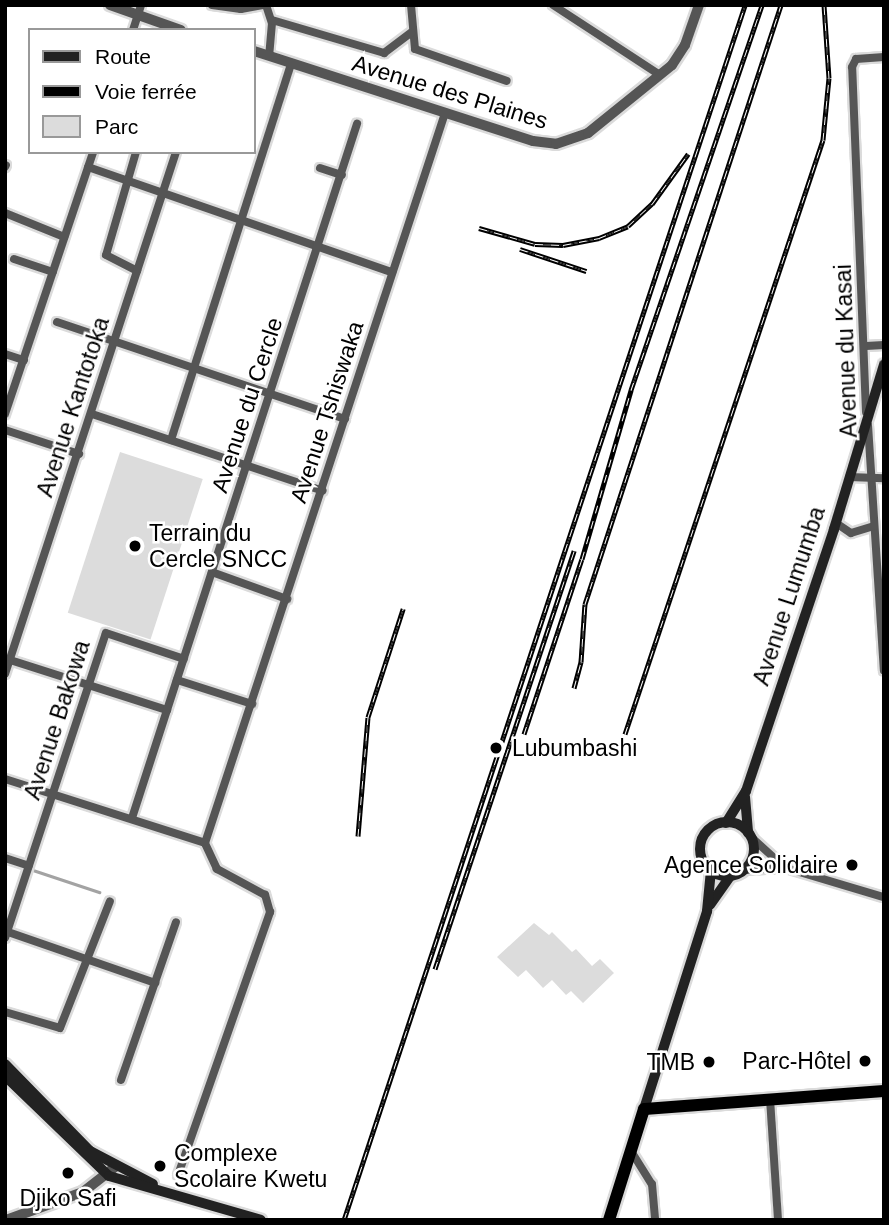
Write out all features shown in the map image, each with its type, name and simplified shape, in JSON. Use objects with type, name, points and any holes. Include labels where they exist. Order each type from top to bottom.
[{"type":"highway","points":[[609,1220],[645,1109],[884,1091]]},
{"type":"main road","name":"Avenue Lumumba","points":[[746,791],[836,523],[866,413],[884,364]]},
{"type":"main road","points":[[645,1109],[707,911],[710,870],[701,854],[702,839],[712,827],[726,822],[746,791]]},
{"type":"main road","points":[[707,911],[730,876],[744,870],[754,853],[746,791]]},
{"type":"main road","points":[[726,822],[750,835]]},
{"type":"main road","points":[[710,870],[730,876]]},
{"type":"main road","points":[[5,1064],[82,1144],[112,1171]]},
{"type":"main road","points":[[5,1076],[87,1160],[159,1188],[261,1220]]},
{"type":"street","points":[[110,5],[140,10],[177,28]]},
{"type":"street","points":[[212,5],[241,9],[264,5],[272,20],[268,55]]},
{"type":"street","points":[[411,5],[411,33],[419,52],[507,81]]},
{"type":"street","points":[[553,5],[660,75]]},
{"type":"street","name":"Avenue des Plaines","points":[[256,52],[533,141],[564,143],[588,133],[660,75],[682,52],[699,5]]},
{"type":"street","points":[[134,28],[140,10]]},
{"type":"street","points":[[272,20],[384,53],[411,33]]},
{"type":"street","name":"Avenue du Kasai","points":[[884,57],[856,59],[852,67],[866,346],[866,413],[884,670]]},
{"type":"street","points":[[171,440],[243,222],[291,63]]},
{"type":"street","name":"Avenue Tshiswaka","points":[[205,843],[288,599],[445,113]]},
{"type":"street","name":"Avenue du Cercle","points":[[132,818],[357,124]]},
{"type":"street","points":[[5,414],[92,154]]},
{"type":"street","points":[[135,154],[125,181],[106,257],[137,271]]},
{"type":"street","name":"Avenue Kantotoka","points":[[5,674],[175,154]]},
{"type":"street","points":[[88,167],[392,272]]},
{"type":"street","points":[[320,168],[342,175]]},
{"type":"street","points":[[5,213],[64,237]]},
{"type":"street","points":[[14,259],[53,272]]},
{"type":"street","points":[[57,322],[345,419]]},
{"type":"street","points":[[866,346],[884,345]]},
{"type":"street","points":[[5,354],[24,360]]},
{"type":"street","points":[[92,414],[323,491]]},
{"type":"street","points":[[5,430],[79,454]]},
{"type":"street","points":[[849,477],[884,478]]},
{"type":"street","points":[[836,523],[859,533],[874,526]]},
{"type":"street","points":[[212,572],[288,599]]},
{"type":"street","name":"Avenue Bakowa","points":[[6,935],[106,633],[184,659]]},
{"type":"street","points":[[10,660],[167,710]]},
{"type":"street","points":[[177,680],[252,704]]},
{"type":"street","points":[[5,779],[205,843],[218,869],[265,895],[270,912],[178,1175]]},
{"type":"street","points":[[750,835],[786,868]]},
{"type":"street","points":[[5,858],[29,866]]},
{"type":"street","points":[[744,870],[786,868],[883,896],[884,903]]},
{"type":"street","points":[[5,1012],[60,1028],[110,901]]},
{"type":"street","points":[[5,906],[15,909]]},
{"type":"street","points":[[121,1080],[176,922]]},
{"type":"street","points":[[6,935],[155,983]]},
{"type":"street","points":[[770,1099],[778,1220]]},
{"type":"street","points":[[631,1151],[652,1184],[655,1220]]},
{"type":"street","points":[[6,1220],[83,1192],[112,1171]]},
{"type":"green space","name":"Terrain du Cercle SNCC","points":[[120,452],[203,479],[151,640],[68,613]]},
{"type":"green space","points":[[534,923],[549,935],[552,932],[572,952],[576,949],[592,966],[600,959],[614,973],[583,1003],[571,991],[566,995],[552,980],[543,988],[526,970],[518,977],[497,957]]},
{"type":"waterway","points":[[33,870],[99,892]]},
{"type":"railway","points":[[344,1220],[745,5]]},
{"type":"railway","points":[[524,734],[582,559],[631,390],[762,5]]},
{"type":"railway","points":[[574,688],[581,662],[585,604],[781,5]]},
{"type":"railway","points":[[625,734],[823,140],[829,78],[824,5]]},
{"type":"railway","points":[[479,228],[535,244],[563,245],[599,238],[628,226],[652,204],[688,154]]},
{"type":"railway","points":[[520,249],[586,271]]},
{"type":"railway","points":[[435,969],[574,550]]},
{"type":"railway","points":[[358,836],[368,717],[403,609]]},
{"type":"place","name":"Terrain du Cercle SNCC","points":[[135,546]]},
{"type":"place","name":"Lubumbashi","points":[[496,748]]},
{"type":"place","name":"Agence Solidaire","points":[[852,865]]},
{"type":"place","name":"Parc-Hôtel","points":[[865,1061]]},
{"type":"place","name":"TMB","points":[[709,1062]]},
{"type":"place","name":"Complexe Scolaire Kwetu","points":[[160,1166]]},
{"type":"place","name":"Djiko Safi","points":[[68,1173]]}]
